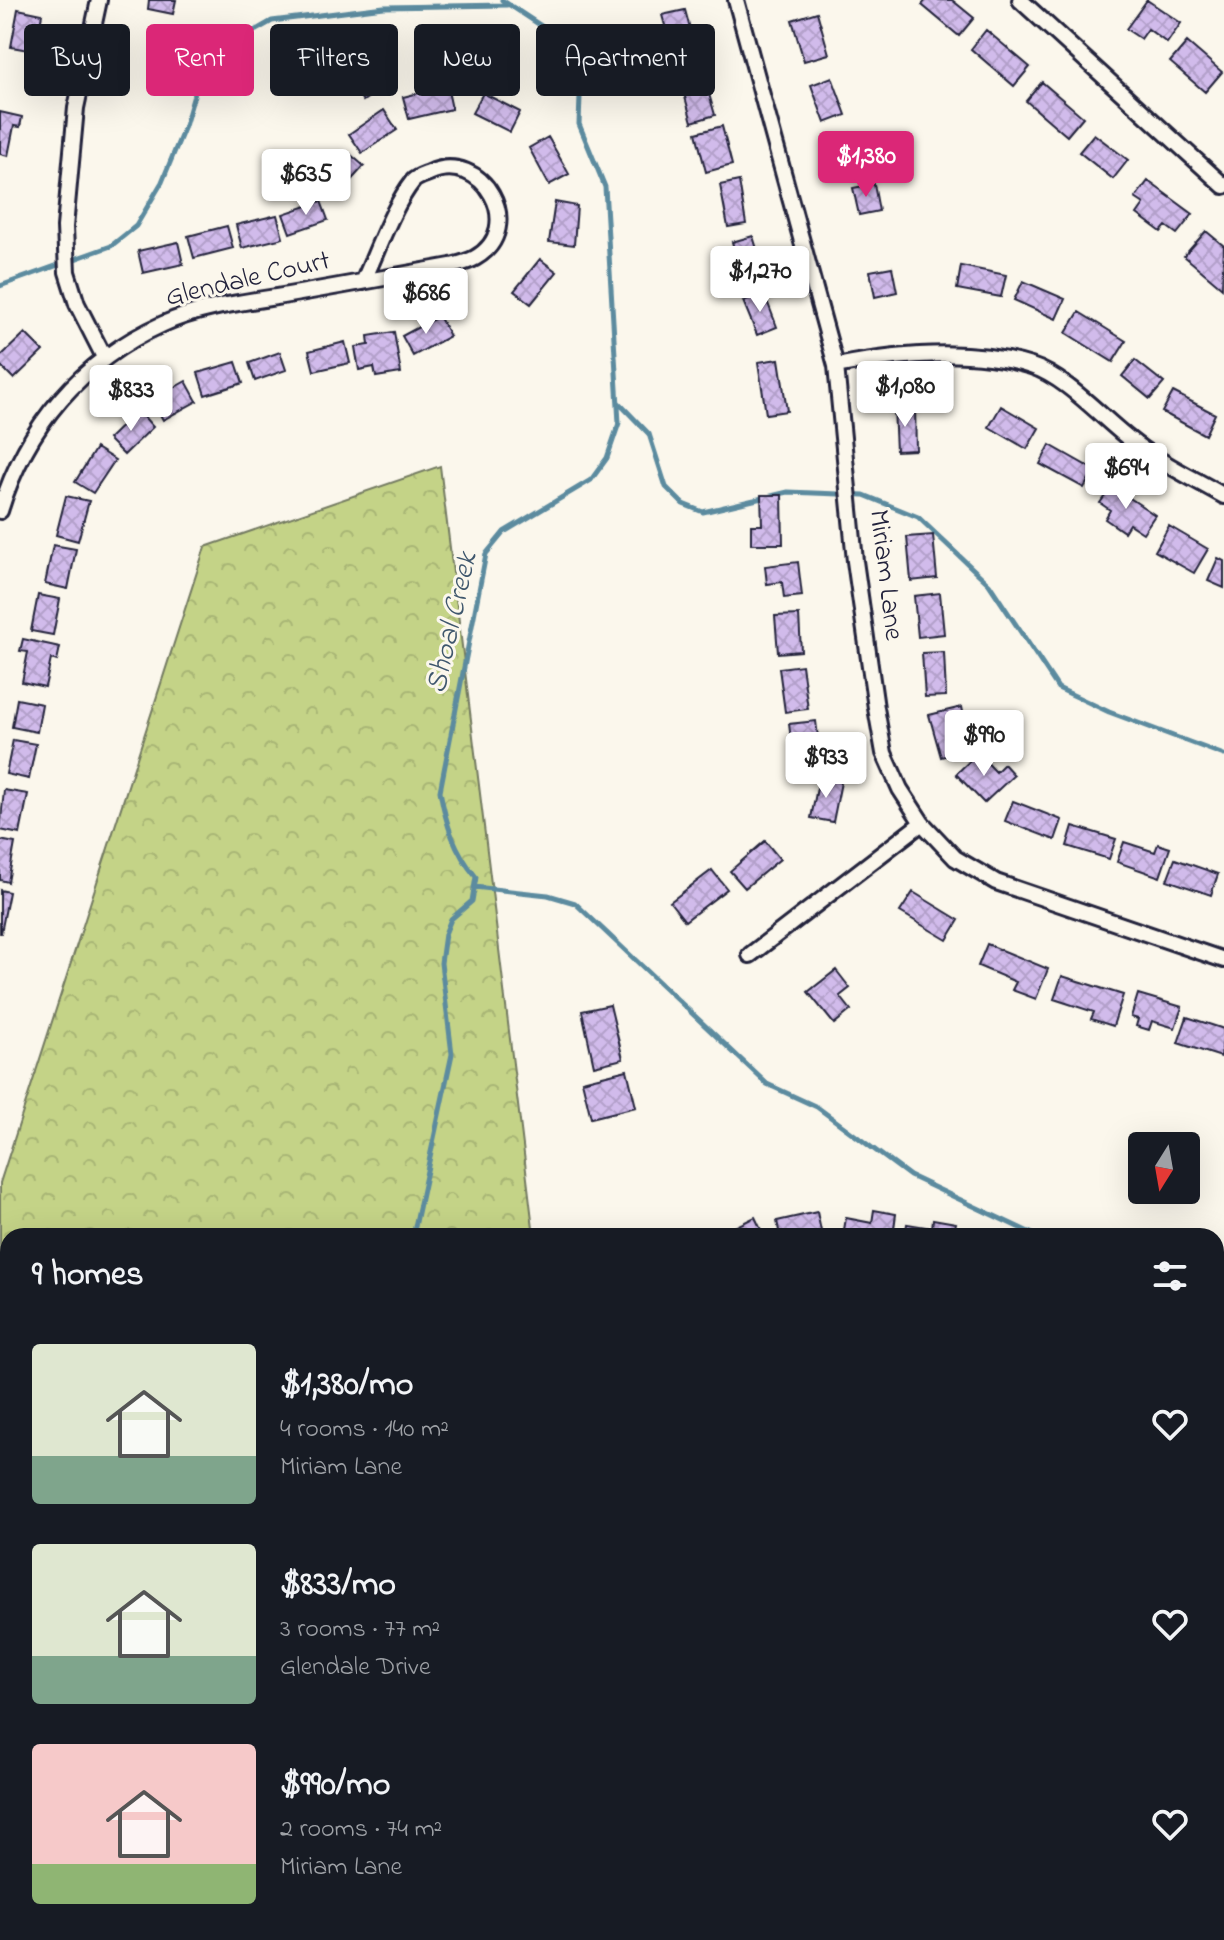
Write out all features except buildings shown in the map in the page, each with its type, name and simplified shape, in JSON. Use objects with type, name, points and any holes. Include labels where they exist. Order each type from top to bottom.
[{"type":"street","points":[[99,0],[76,108],[65,227],[67,272],[77,304],[104,357]]},
{"type":"street","name":"Miriam Lane","points":[[736,0],[836,366],[855,561],[884,753],[922,823],[955,858],[996,882],[1224,960]]},
{"type":"street","points":[[1020,0],[1224,186]]},
{"type":"street","name":"Glendale Court","points":[[0,511],[11,476],[31,435],[63,394],[104,357],[165,323],[227,306],[363,282],[476,258],[494,238],[499,215],[495,195],[485,181],[458,169],[442,167],[414,179],[363,282]]},
{"type":"street","points":[[836,366],[912,355],[992,358],[1032,366],[1050,376],[1144,450],[1224,496]]},
{"type":"street","points":[[750,955],[922,823]]},
{"type":"green space","points":[[440,466],[533,1228],[0,1228],[0,1183],[205,547]]},
{"type":"waterway","name":"Shoal Creek","points":[[415,1228],[452,1054],[441,963],[445,934],[451,919],[472,901],[476,877],[452,836],[440,791],[486,554],[504,532],[591,480],[607,458],[619,423],[605,187],[579,124],[581,69],[555,35],[502,0]]},
{"type":"waterway","points":[[0,286],[111,246],[136,226],[162,182],[185,126],[201,71],[219,51],[272,21],[384,7],[507,5]]},
{"type":"waterway","points":[[618,402],[649,434],[666,487],[683,504],[703,512],[788,492],[864,495],[918,517],[989,584],[1058,688],[1109,712],[1224,755]]},
{"type":"waterway","points":[[474,887],[548,895],[575,903],[767,1084],[817,1107],[910,1176],[1020,1228]]}]
